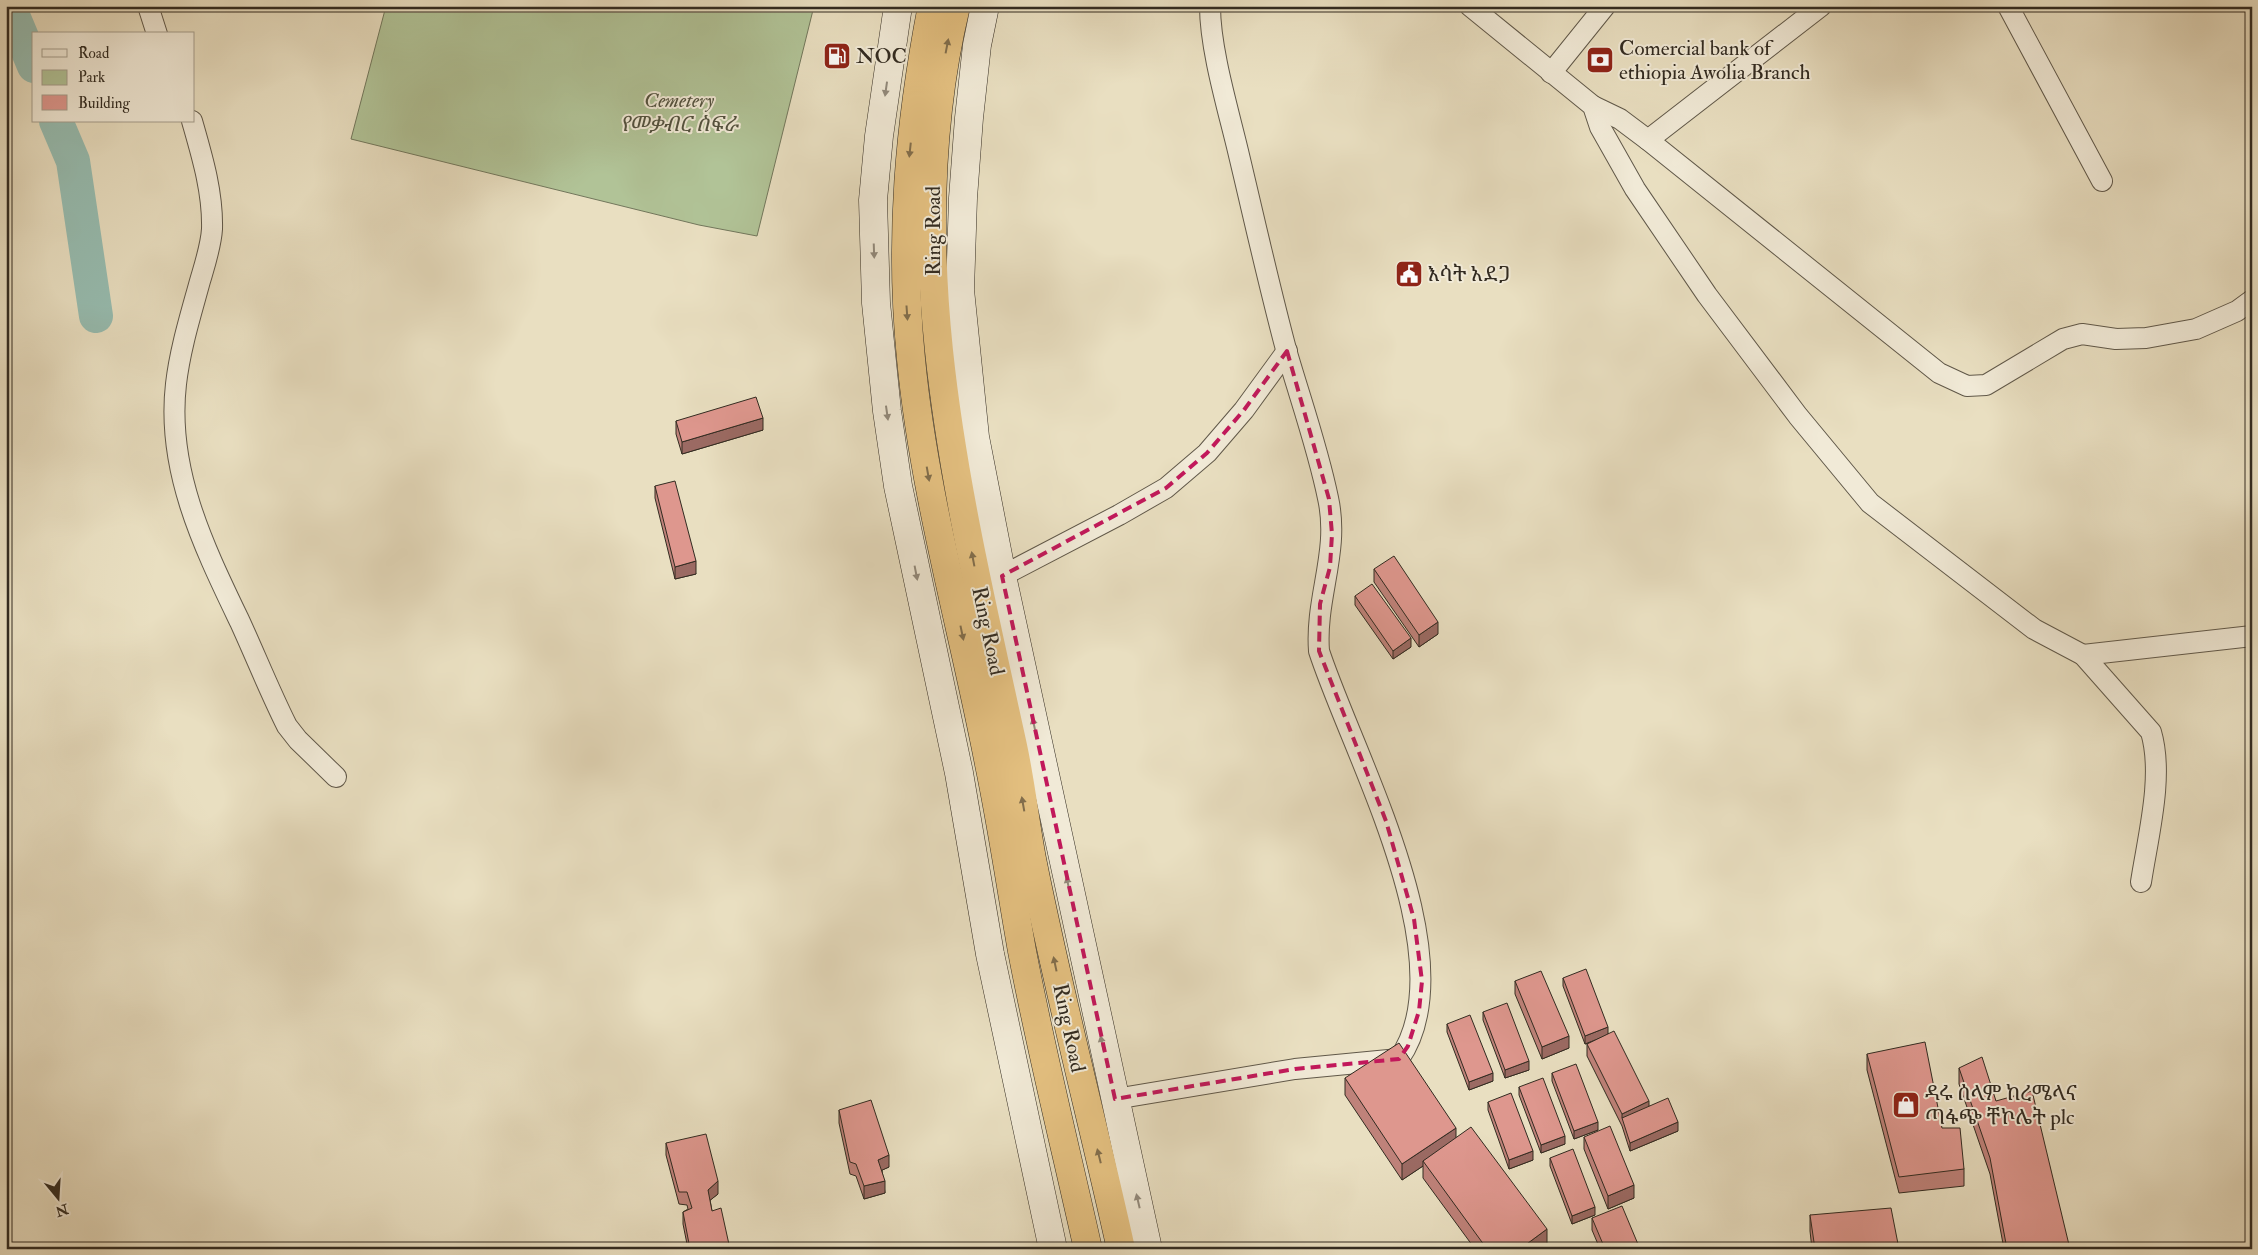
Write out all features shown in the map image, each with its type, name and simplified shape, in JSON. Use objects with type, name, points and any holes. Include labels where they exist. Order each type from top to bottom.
[{"type":"highway","name":"Ring Road","points":[[932,6],[920,67],[906,187],[906,293],[911,361],[935,513],[990,764],[1023,953],[1087,1246]]},
{"type":"highway","name":"Ring Road","points":[[956,6],[939,87],[932,190],[934,302],[942,388],[974,568],[1014,752],[1032,858],[1082,1086],[1120,1243]]},
{"type":"main road","points":[[898,6],[879,136],[873,200],[876,303],[887,411],[902,505],[959,773],[990,954],[1053,1249]]},
{"type":"main road","points":[[985,6],[977,45],[969,118],[963,198],[960,290],[975,437],[1002,576],[1148,1249]]},
{"type":"street","points":[[148,6],[156,32]]},
{"type":"street","points":[[1115,1099],[1295,1069],[1399,1059],[1408,1046],[1419,1010],[1422,981],[1414,918],[1386,821],[1319,651],[1317,627],[1320,604],[1330,567],[1329,499],[1287,351],[1230,118],[1217,58],[1210,6]]},
{"type":"street","points":[[1470,6],[1593,106],[1620,119],[1648,140],[1939,373],[1967,386],[1986,385],[2063,339],[2082,334],[2116,339],[2146,338],[2196,329],[2237,312],[2252,300]]},
{"type":"street","points":[[1551,73],[1605,6]]},
{"type":"street","points":[[1648,140],[1821,6]]},
{"type":"street","points":[[2008,6],[2102,181]]},
{"type":"street","points":[[1593,106],[1600,127],[1635,189],[1707,295],[1798,416],[1870,503],[2034,629],[2082,655],[2151,732],[2155,747],[2156,782],[2141,882]]},
{"type":"street","points":[[192,122],[205,168],[212,207],[212,231],[176,385],[177,434],[185,491],[191,514],[217,576],[288,726],[298,740],[336,777]]},
{"type":"street","points":[[1002,576],[1166,488],[1207,453],[1232,424],[1287,351]]},
{"type":"street","points":[[2082,655],[2252,636]]},
{"type":"highlighted area","points":[[1287,351],[1329,499],[1332,534],[1330,567],[1320,604],[1319,651],[1386,821],[1414,919],[1422,981],[1419,1011],[1408,1046],[1399,1059],[1295,1069],[1115,1099],[1002,576],[1166,488],[1207,453],[1244,410]]},
{"type":"green space","name":"Cemetery የመቃብር ስፍራ","points":[[386,6],[814,6],[757,236],[699,225],[351,139]]},
{"type":"building","points":[[756,397],[763,418],[682,442],[676,421]]},
{"type":"building","points":[[675,481],[696,561],[675,567],[655,486]]},
{"type":"building","points":[[1394,556],[1438,622],[1419,635],[1374,569]]},
{"type":"building","points":[[1372,584],[1411,638],[1393,651],[1355,596]]},
{"type":"building","points":[[1586,969],[1608,1027],[1585,1036],[1563,978]]},
{"type":"building","points":[[1541,971],[1569,1036],[1542,1047],[1515,981]]},
{"type":"building","points":[[1507,1003],[1529,1061],[1505,1070],[1483,1012]]},
{"type":"building","points":[[1470,1015],[1493,1073],[1469,1082],[1447,1024]]},
{"type":"building","points":[[1614,1031],[1649,1101],[1622,1114],[1587,1044]]},
{"type":"building","points":[[1925,1042],[1942,1128],[1960,1128],[1964,1169],[1899,1177],[1867,1054]]},
{"type":"building","points":[[1399,1043],[1456,1128],[1402,1164],[1345,1078]]},
{"type":"building","points":[[1982,1057],[1996,1101],[2032,1091],[2070,1249],[2007,1249],[1990,1158],[1959,1068]]},
{"type":"building","points":[[1576,1064],[1598,1122],[1574,1131],[1552,1073]]},
{"type":"building","points":[[1543,1078],[1565,1136],[1541,1145],[1519,1087]]},
{"type":"building","points":[[1511,1093],[1533,1151],[1509,1160],[1488,1102]]},
{"type":"building","points":[[1668,1098],[1678,1122],[1630,1143],[1622,1118]]},
{"type":"building","points":[[871,1100],[889,1155],[878,1160],[885,1181],[864,1186],[856,1164],[850,1162],[839,1110]]},
{"type":"building","points":[[1610,1126],[1634,1185],[1608,1196],[1584,1137]]},
{"type":"building","points":[[1471,1127],[1547,1229],[1520,1249],[1487,1249],[1423,1161]]},
{"type":"building","points":[[706,1134],[718,1181],[708,1190],[712,1211],[721,1208],[730,1249],[690,1249],[683,1212],[692,1208],[687,1192],[679,1192],[666,1143]]},
{"type":"building","points":[[1573,1149],[1595,1207],[1572,1216],[1550,1158]]},
{"type":"building","points":[[1622,1206],[1640,1249],[1605,1249],[1592,1218]]},
{"type":"building","points":[[1891,1208],[1899,1249],[1815,1249],[1810,1215]]},
{"type":"building","points":[[1558,1245],[1561,1249],[1553,1249]]},
{"type":"waterway","points":[[9,6],[32,61]]},
{"type":"waterway","points":[[56,122],[73,161],[96,316]]},
{"type":"place","name":"NOC","points":[[837,56]]},
{"type":"place","name":"Comercial bank of ethiopia Awolia Branch","points":[[1600,60]]},
{"type":"place","name":"እሳት አደጋ","points":[[1409,274]]},
{"type":"place","name":"ዳሩ ሰላም ከረሜላና ጣፋጭ ቸኮሌት plc","points":[[1906,1105]]}]
